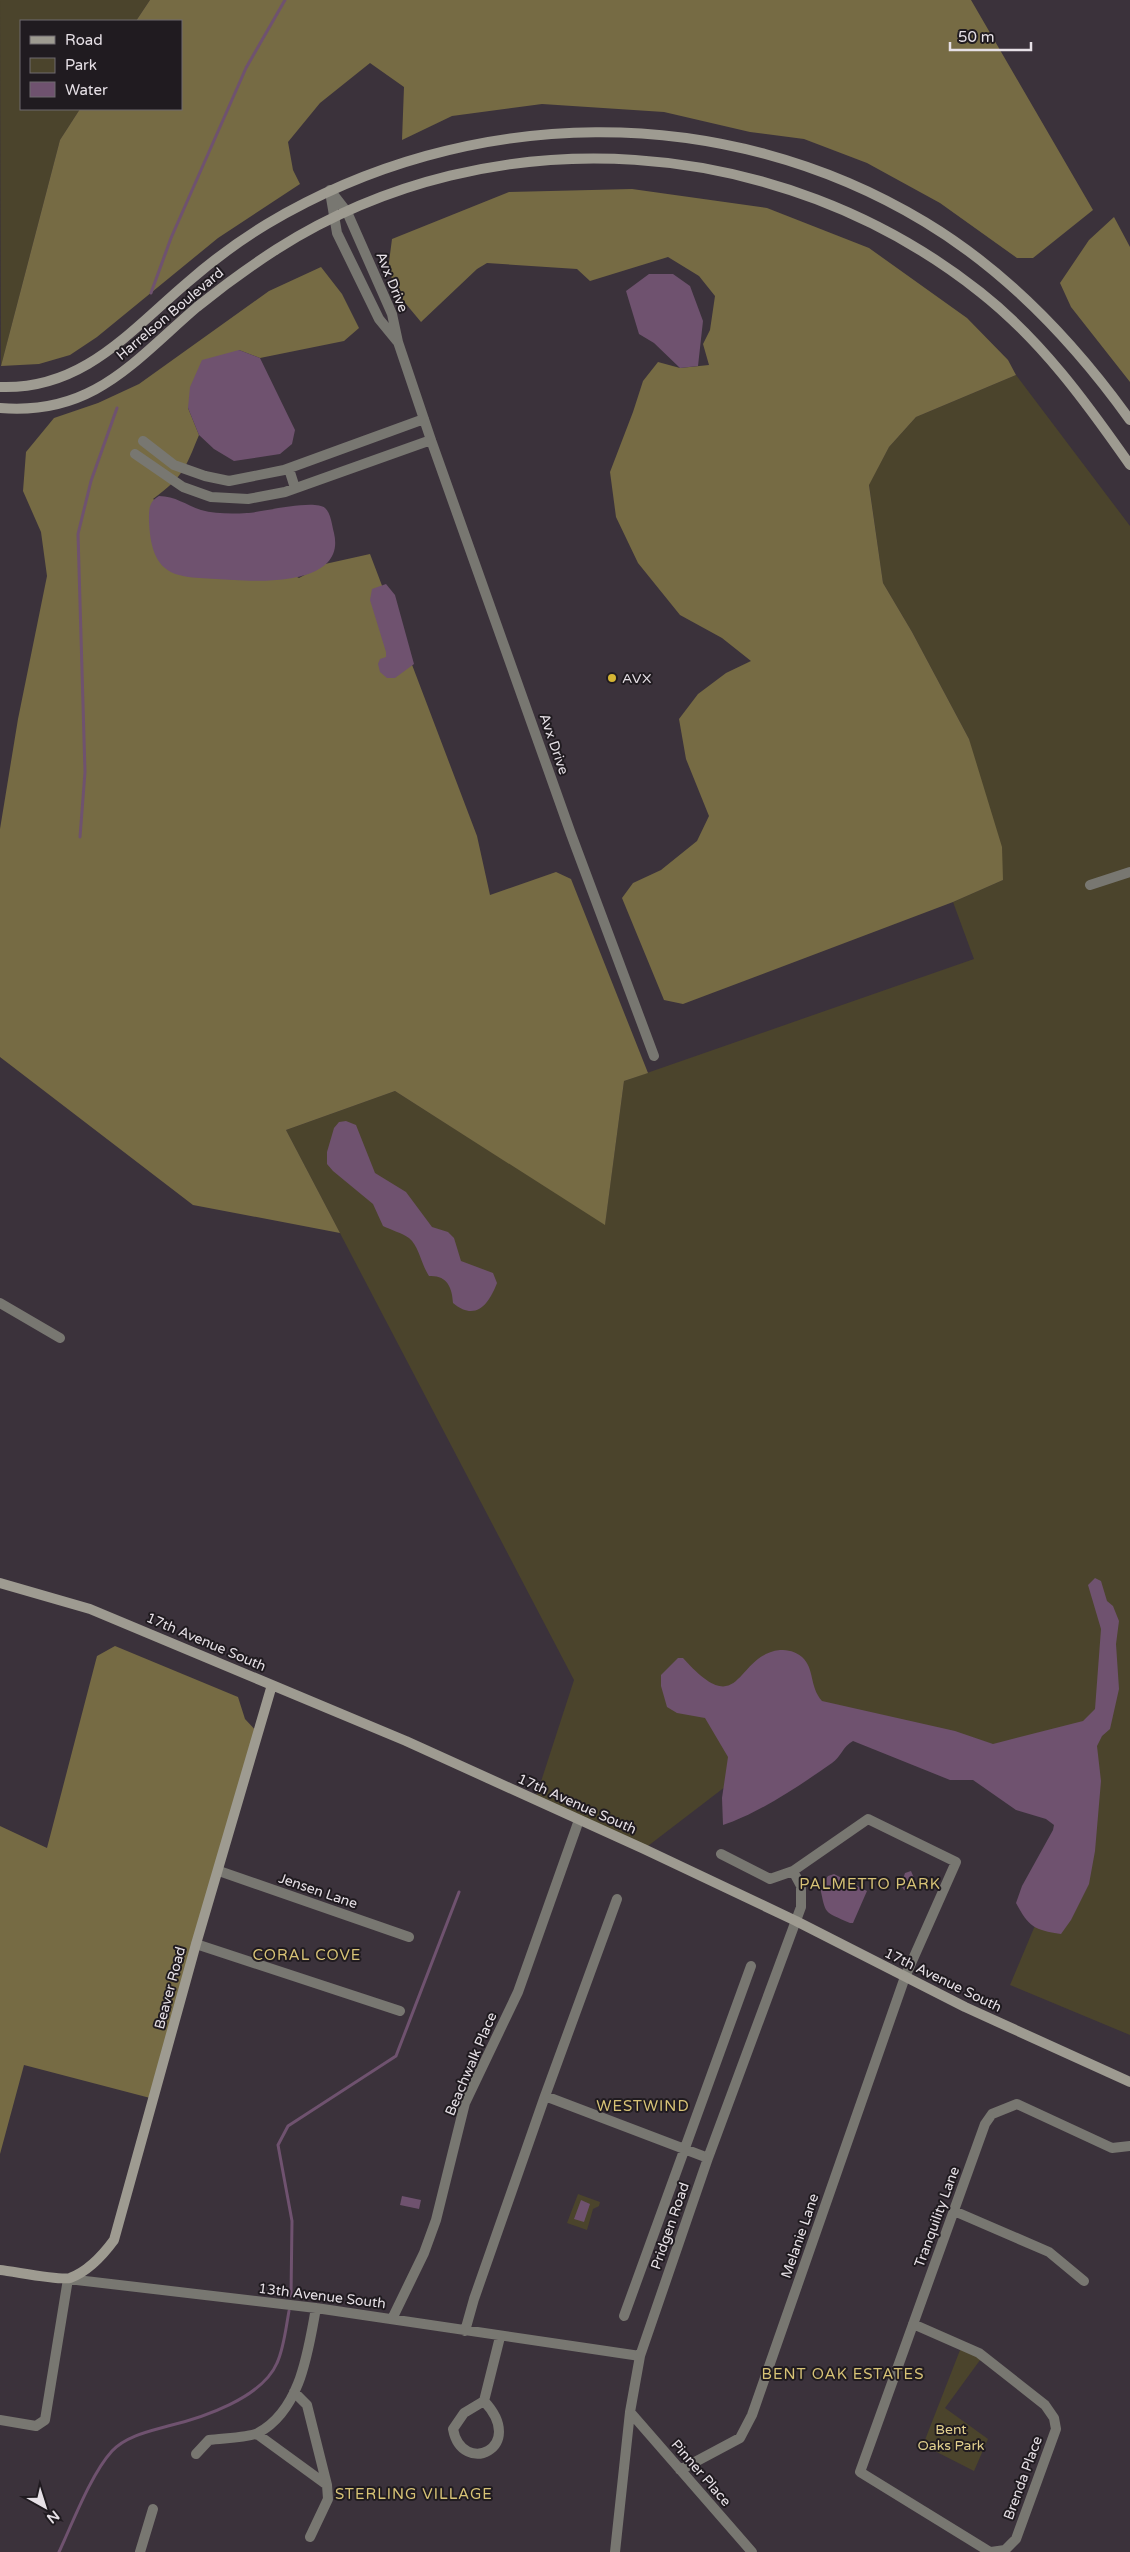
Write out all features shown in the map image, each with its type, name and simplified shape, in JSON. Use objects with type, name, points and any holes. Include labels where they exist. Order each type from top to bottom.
[{"type":"main road","name":"Harrelson Boulevard","points":[[0,387],[34,385],[52,380],[93,362],[113,349],[190,280],[225,253],[264,226],[330,190],[413,158],[470,145],[537,134],[593,131],[643,133],[686,138],[775,156],[848,183],[888,202],[925,222],[984,263],[1038,310],[1078,351],[1130,420]]},
{"type":"main road","name":"Harrelson Boulevard","points":[[0,408],[20,409],[54,404],[100,388],[138,361],[225,284],[292,239],[347,212],[417,185],[469,171],[529,161],[575,157],[654,160],[731,172],[804,193],[862,218],[899,238],[952,271],[1011,318],[1058,368],[1077,390],[1130,465]]},
{"type":"main road","name":"17th Avenue South","points":[[0,1583],[90,1609],[406,1741],[796,1921],[965,2007],[1130,2082]]},
{"type":"main road","name":"Beaver Road","points":[[68,2279],[89,2267],[114,2240],[196,1944],[219,1871],[272,1684]]},
{"type":"main road","name":"13th Avenue South","points":[[0,2270],[68,2279]]},
{"type":"street","name":"Avx Drive","points":[[330,190],[347,212],[392,314],[398,342],[431,440],[571,834],[654,1056]]},
{"type":"street","points":[[330,190],[337,233],[379,319],[398,342]]},
{"type":"street","points":[[143,442],[174,465],[205,476],[229,481],[289,469],[424,418]]},
{"type":"street","points":[[135,454],[183,487],[212,497],[248,499],[295,488],[431,440]]},
{"type":"street","points":[[289,469],[295,488]]},
{"type":"street","points":[[1090,885],[1130,872]]},
{"type":"street","points":[[0,1303],[60,1338]]},
{"type":"street","name":"Melanie Lane","points":[[680,2470],[740,2438],[752,2415],[905,1977],[956,1862],[868,1819],[793,1871]]},
{"type":"street","name":"Beachwalk Place","points":[[392,2319],[424,2253],[436,2220],[466,2103],[518,1992],[579,1820]]},
{"type":"street","points":[[721,1854],[770,1879],[793,1871]]},
{"type":"street","name":"Jensen Lane","points":[[219,1871],[409,1937]]},
{"type":"street","name":"Pridgen Road","points":[[615,2552],[630,2412],[640,2356],[708,2158],[801,1907],[801,1886],[793,1871]]},
{"type":"street","points":[[465,2331],[474,2299],[545,2096],[617,1900]]},
{"type":"street","points":[[196,1944],[400,2011]]},
{"type":"street","points":[[624,2316],[750,1966]]},
{"type":"street","points":[[545,2096],[708,2158]]},
{"type":"street","name":"Tranquility Lane","points":[[860,2472],[985,2124],[992,2114],[1017,2104],[1112,2148],[1129,2148]]},
{"type":"street","points":[[954,2211],[1049,2252],[1084,2281]]},
{"type":"street","points":[[0,2420],[36,2426],[45,2420],[68,2279]]},
{"type":"street","name":"13th Avenue South","points":[[68,2279],[316,2308],[640,2356]]},
{"type":"street","points":[[196,2454],[208,2440],[257,2434],[277,2419],[294,2392],[306,2361],[316,2308]]},
{"type":"street","name":"Brenda Place","points":[[860,2472],[991,2552],[1006,2551],[1016,2539],[1056,2429],[1054,2418],[1045,2404],[979,2353],[913,2324]]},
{"type":"street","points":[[484,2401],[496,2414],[500,2425],[499,2438],[494,2446],[484,2454],[473,2454],[457,2444],[453,2430],[464,2413],[484,2401],[500,2336]]},
{"type":"street","points":[[294,2392],[307,2405],[328,2485],[328,2499],[310,2537]]},
{"type":"street","name":"Pinner Place","points":[[630,2412],[752,2552]]},
{"type":"street","points":[[257,2434],[328,2485]]},
{"type":"street","points":[[140,2552],[153,2509]]},
{"type":"green space","points":[[0,0],[150,0],[137,20],[20,20],[20,110],[79,110],[60,140],[1,366]]},
{"type":"green space","points":[[1016,375],[1130,526],[1130,2035],[1010,1985],[1084,1809],[828,1708],[644,1849],[535,1800],[574,1680],[286,1130],[395,1091],[605,1224],[624,1081],[974,959],[953,902],[1003,880],[969,739],[912,632],[883,583],[869,484],[889,447],[916,417]]},
{"type":"green space","points":[[578,2194],[600,2202],[599,2206],[593,2209],[587,2230],[567,2223]]},
{"type":"green space","name":"Bent Oaks Park","points":[[962,2345],[983,2356],[945,2408],[988,2439],[974,2471],[923,2445]]},
{"type":"shaded area","points":[[150,0],[971,0],[1093,210],[1033,258],[1017,258],[940,203],[867,163],[804,139],[750,132],[664,112],[542,104],[452,116],[402,140],[404,87],[370,63],[320,103],[288,142],[293,170],[300,184],[218,238],[97,337],[70,355],[39,364],[1,366],[60,140],[79,110],[182,110],[182,20],[137,20]]},
{"type":"shaded area","points":[[632,189],[767,208],[869,248],[967,318],[1008,360],[1016,375],[916,417],[889,447],[869,485],[883,583],[912,632],[969,739],[1002,847],[1003,880],[953,902],[683,1004],[664,1000],[622,898],[633,883],[661,870],[697,841],[709,816],[686,759],[679,719],[698,694],[726,673],[751,661],[722,638],[680,615],[638,563],[616,517],[610,472],[643,381],[658,362],[680,368],[709,365],[703,344],[710,330],[715,296],[699,276],[668,257],[590,281],[577,269],[487,263],[477,269],[421,322],[401,298],[388,270],[392,239],[509,192]]},
{"type":"shaded area","points":[[1114,217],[1130,247],[1130,382],[1071,307],[1060,283],[1089,240]]},
{"type":"shaded area","points":[[321,267],[342,294],[359,328],[344,341],[260,358],[239,350],[188,408],[199,435],[182,472],[153,499],[299,578],[325,564],[370,554],[477,836],[490,895],[556,872],[571,879],[648,1073],[624,1081],[605,1225],[395,1091],[286,1130],[340,1233],[193,1205],[0,1057],[0,829],[18,719],[47,576],[41,532],[23,491],[26,452],[54,418],[98,403],[139,384],[269,291]]},
{"type":"shaded area","points":[[115,1646],[238,1697],[245,1719],[258,1733],[154,2099],[24,2065],[0,2154],[0,1826],[47,1848],[97,1656]]},
{"type":"water","points":[[649,274],[673,274],[690,286],[703,321],[698,366],[680,368],[654,343],[639,334],[626,291]]},
{"type":"water","points":[[239,350],[260,358],[295,430],[292,444],[280,454],[234,461],[214,449],[199,435],[188,408],[190,387],[202,360]]},
{"type":"water","points":[[159,496],[175,499],[201,510],[224,513],[247,513],[300,505],[319,506],[325,508],[330,516],[334,533],[334,550],[328,562],[316,571],[300,576],[264,581],[185,577],[164,567],[156,557],[151,542],[149,511],[155,498]]},
{"type":"water","points":[[386,584],[395,595],[414,664],[395,678],[387,678],[380,672],[378,664],[380,659],[386,657],[386,652],[370,600],[372,589]]},
{"type":"water","points":[[346,1121],[356,1125],[375,1173],[406,1192],[432,1227],[448,1232],[454,1238],[461,1261],[493,1273],[497,1283],[490,1298],[481,1308],[475,1311],[468,1311],[453,1303],[450,1287],[444,1280],[435,1276],[429,1276],[412,1241],[383,1226],[373,1204],[327,1164],[327,1152],[334,1128],[339,1122]]},
{"type":"water","points":[[1095,1578],[1101,1581],[1107,1601],[1113,1606],[1119,1621],[1116,1644],[1119,1689],[1110,1729],[1102,1736],[1097,1746],[1101,1781],[1095,1851],[1089,1884],[1071,1920],[1061,1934],[1044,1931],[1033,1926],[1016,1903],[1022,1886],[1053,1830],[1054,1825],[1046,1819],[1016,1810],[973,1780],[950,1780],[853,1741],[835,1761],[794,1789],[751,1814],[723,1825],[722,1798],[728,1757],[705,1718],[677,1713],[667,1707],[661,1686],[661,1675],[678,1658],[683,1658],[702,1677],[717,1685],[727,1686],[736,1681],[765,1654],[780,1650],[789,1651],[799,1655],[806,1662],[811,1672],[815,1689],[822,1701],[955,1731],[993,1744],[1083,1721],[1095,1709],[1101,1629],[1088,1585]]},
{"type":"water","points":[[911,1871],[914,1878],[909,1888],[904,1890],[901,1885],[905,1873]]},
{"type":"water","points":[[834,1874],[867,1891],[853,1923],[830,1914],[823,1903],[820,1887],[828,1876]]},
{"type":"water","points":[[402,2196],[421,2200],[419,2209],[400,2205]]},
{"type":"water","points":[[581,2200],[590,2204],[584,2222],[574,2219]]},
{"type":"waterway","points":[[151,293],[171,238],[246,68],[285,0]]},
{"type":"waterway","points":[[80,837],[85,772],[78,534],[91,481],[117,408]]},
{"type":"waterway","points":[[291,2296],[292,2221],[278,2145],[288,2126],[396,2056],[459,1892]]},
{"type":"waterway","points":[[59,2552],[90,2485],[112,2451],[124,2441],[138,2435],[197,2418],[230,2405],[258,2386],[277,2363],[289,2311]]},
{"type":"place","name":"AVX","points":[[612,678]]},
{"type":"district","name":"PALMETTO PARK","points":[[870,1884]]},
{"type":"district","name":"CORAL COVE","points":[[307,1955]]},
{"type":"district","name":"WESTWIND","points":[[643,2106]]},
{"type":"district","name":"BENT OAK ESTATES","points":[[843,2374]]},
{"type":"district","name":"STERLING VILLAGE","points":[[414,2494]]}]
